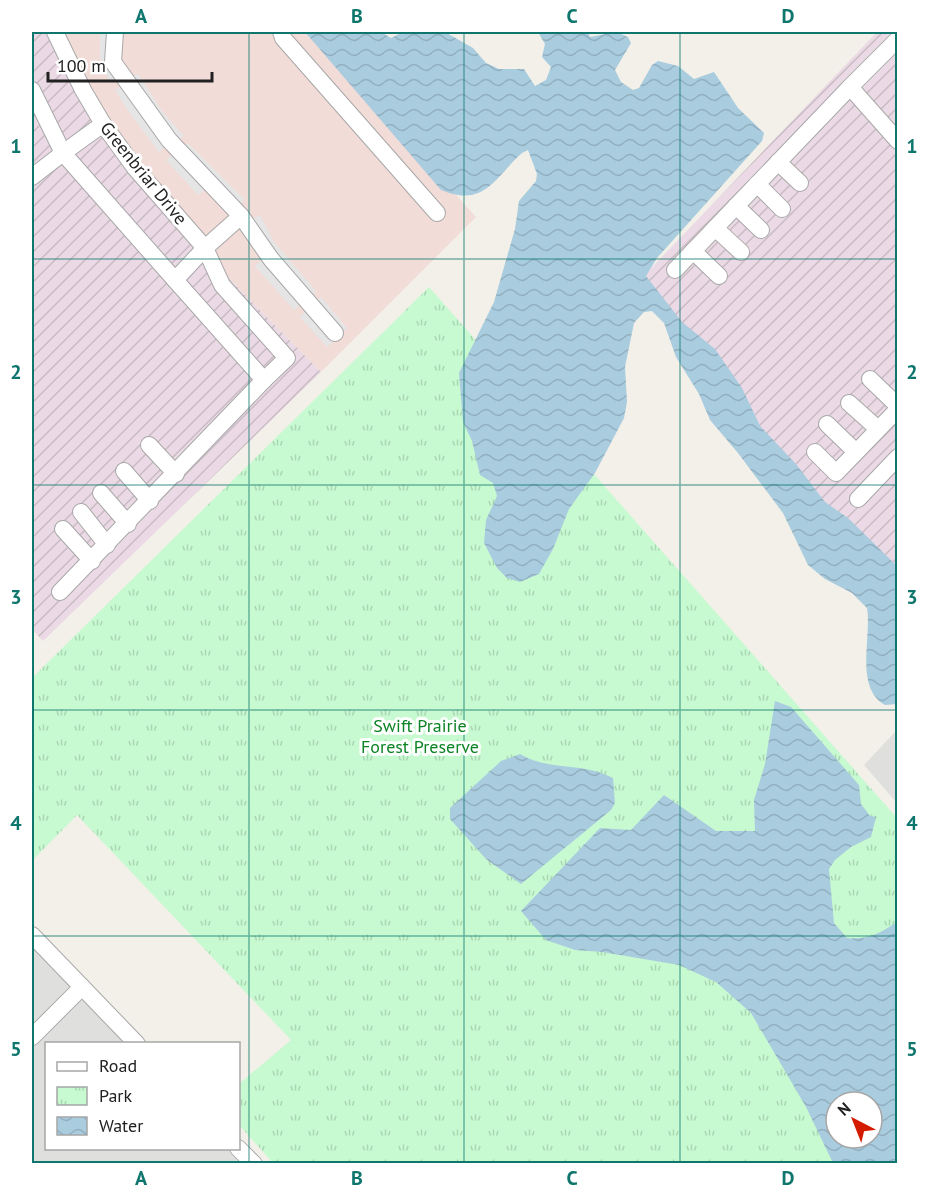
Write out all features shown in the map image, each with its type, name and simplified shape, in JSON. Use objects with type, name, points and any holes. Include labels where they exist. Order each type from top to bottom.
[{"type":"street","name":"Greenbriar Drive","points":[[55,32],[82,90],[103,124],[135,168],[205,248],[222,285],[287,358],[264,380]]},
{"type":"street","points":[[115,32],[113,62],[168,140],[241,216],[271,259],[335,333]]},
{"type":"street","points":[[281,32],[283,38],[437,213]]},
{"type":"street","points":[[675,270],[897,39],[892,32]]},
{"type":"street","points":[[850,87],[897,141]]},
{"type":"street","points":[[32,90],[63,153],[264,380],[128,524],[60,592]]},
{"type":"street","points":[[32,177],[103,124]]},
{"type":"street","points":[[778,162],[800,183]]},
{"type":"street","points":[[757,184],[782,209]]},
{"type":"street","points":[[736,206],[761,230]]},
{"type":"street","points":[[175,280],[205,248],[241,216]]},
{"type":"street","points":[[716,228],[741,252]]},
{"type":"street","points":[[693,251],[719,276]]},
{"type":"street","points":[[815,452],[836,473],[897,408],[870,379]]},
{"type":"street","points":[[849,403],[878,429]]},
{"type":"street","points":[[827,424],[856,452]]},
{"type":"street","points":[[149,445],[176,474]]},
{"type":"street","points":[[858,498],[897,457]]},
{"type":"street","points":[[124,471],[150,501]]},
{"type":"street","points":[[101,493],[128,524]]},
{"type":"street","points":[[81,512],[107,545]]},
{"type":"street","points":[[63,529],[92,561]]},
{"type":"street","points":[[32,934],[135,1042]]},
{"type":"street","points":[[32,1037],[82,987]]},
{"type":"street","points":[[240,1150],[254,1164]]},
{"type":"shaded area","points":[[32,32],[51,32],[68,72],[196,245],[321,372],[43,641],[32,629]]},
{"type":"shaded area","points":[[58,32],[310,32],[476,217],[321,372],[196,245],[137,166]]},
{"type":"shaded area","points":[[100,32],[119,32],[121,58],[127,71],[131,78],[138,74],[162,111],[184,136],[177,141],[182,147],[188,143],[244,199],[239,206],[253,219],[260,215],[274,242],[316,291],[309,297],[314,303],[321,297],[347,328],[327,347],[300,317],[306,311],[300,305],[294,310],[255,266],[262,259],[229,211],[204,190],[198,195],[166,160],[171,155],[165,147],[159,152],[129,112],[115,90],[121,86],[117,79],[109,82],[100,57]]},
{"type":"shaded area","points":[[877,32],[897,32],[897,601],[637,283]]},
{"type":"shaded area","points":[[897,730],[897,803],[864,765]]},
{"type":"shaded area","points":[[32,940],[130,1042],[45,1042],[45,1150],[234,1150],[248,1163],[32,1163]]},
{"type":"green space","name":"Swift Prairie Forest Preserve","points":[[429,287],[897,818],[897,1163],[273,1163],[240,1126],[240,1083],[291,1040],[77,815],[32,861],[32,678]]},
{"type":"water","points":[[305,32],[381,32],[391,38],[403,32],[430,34],[445,32],[473,48],[486,63],[499,69],[524,69],[535,86],[546,80],[551,67],[542,57],[545,44],[538,32],[588,32],[590,37],[616,32],[628,37],[631,43],[615,70],[621,82],[633,90],[639,88],[652,65],[658,61],[678,66],[694,79],[714,72],[738,108],[764,133],[762,141],[657,258],[646,276],[682,322],[715,349],[742,388],[760,426],[796,464],[825,502],[848,518],[897,566],[897,704],[885,705],[876,697],[870,686],[866,661],[867,608],[852,593],[825,579],[808,565],[783,513],[710,420],[699,394],[676,357],[664,323],[652,311],[644,312],[634,323],[625,367],[627,402],[624,418],[595,473],[569,509],[553,549],[539,574],[520,582],[507,578],[497,568],[484,543],[486,520],[497,496],[493,483],[480,475],[472,441],[463,422],[459,373],[494,302],[515,229],[519,201],[536,181],[537,174],[528,150],[522,153],[488,188],[479,193],[456,195],[441,190]]},
{"type":"water","points":[[775,701],[791,707],[859,785],[861,804],[870,816],[876,817],[871,837],[851,847],[835,860],[829,869],[834,923],[847,938],[874,935],[897,922],[897,1163],[833,1163],[827,1150],[884,1150],[884,1090],[824,1090],[824,1144],[806,1107],[751,1013],[716,982],[679,965],[602,952],[575,950],[546,940],[521,911],[600,828],[631,830],[664,795],[716,831],[755,831],[754,800],[765,764]]},
{"type":"water","points":[[520,754],[543,763],[589,770],[613,778],[615,803],[611,810],[521,884],[486,859],[450,819],[450,808],[501,761]]}]
